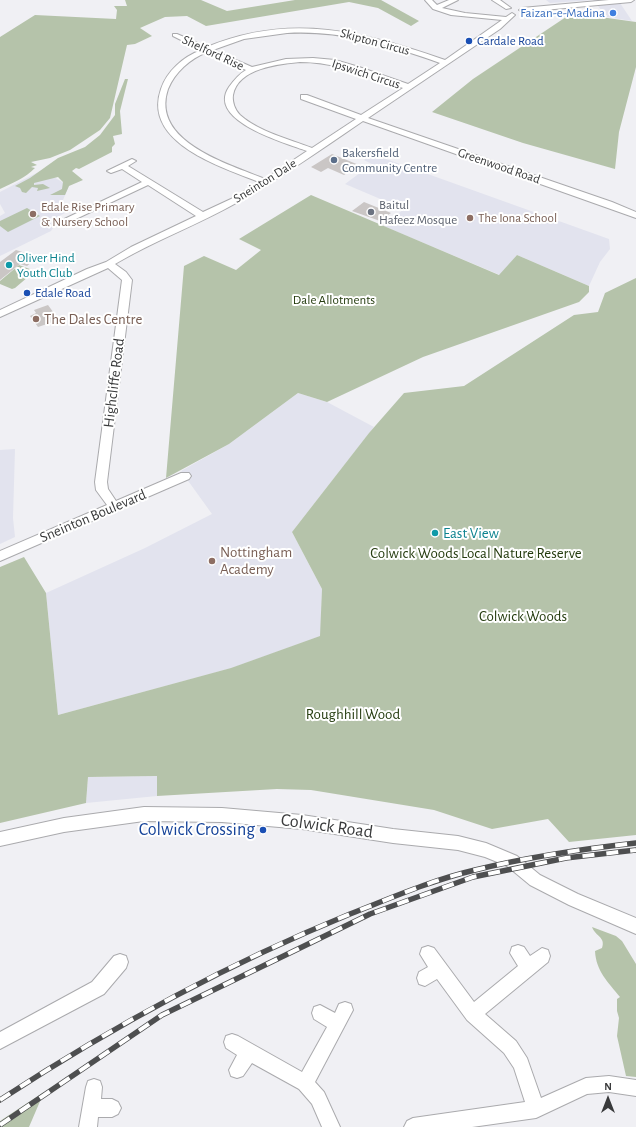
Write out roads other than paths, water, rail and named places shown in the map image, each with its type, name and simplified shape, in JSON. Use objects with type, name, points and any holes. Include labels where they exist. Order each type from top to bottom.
[{"type":"street","points":[[428,0],[435,8],[444,13],[510,17]]},
{"type":"street","points":[[435,8],[455,0]]},
{"type":"street","points":[[495,0],[508,8],[522,10],[540,4],[631,0]]},
{"type":"street","points":[[508,8],[506,13],[510,17]]},
{"type":"street","name":"Sneinton Dale","points":[[1,312],[90,271],[109,264],[134,249],[204,216],[266,182],[498,28],[510,17],[522,14],[524,12],[522,10]]},
{"type":"street","name":"Skipton Circus","points":[[266,182],[206,156],[184,142],[168,128],[160,110],[162,90],[171,75],[185,62],[206,50],[227,41],[255,34],[281,31],[326,30],[344,32],[374,39],[446,63]]},
{"type":"street","name":"Shelford Rise","points":[[175,35],[252,70]]},
{"type":"street","name":"Ipswich Circus","points":[[313,151],[254,127],[237,116],[231,107],[229,93],[233,85],[252,70],[278,63],[300,60],[324,61],[348,66],[408,87]]},
{"type":"street","name":"Greenwood Road","points":[[304,97],[609,204],[636,215]]},
{"type":"street","points":[[111,171],[132,161]]},
{"type":"street","points":[[123,166],[204,216]]},
{"type":"street","points":[[65,219],[148,182]]},
{"type":"street","name":"Highcliffe Road","points":[[109,264],[123,274],[127,280],[101,482],[102,490],[114,507]]},
{"type":"street","name":"Sneinton Boulevard","points":[[0,556],[185,476]]},
{"type":"street","name":"Colwick Road","points":[[0,840],[64,825],[144,814],[222,815],[302,822],[394,836],[458,843],[486,850],[512,860],[535,880],[574,900],[624,919],[636,926]]},
{"type":"street","points":[[518,953],[529,966]]},
{"type":"street","points":[[428,954],[473,1014],[510,1047],[521,1064],[536,1108]]},
{"type":"street","points":[[473,1014],[542,956]]},
{"type":"street","points":[[0,1041],[98,988],[120,962]]},
{"type":"street","points":[[425,978],[439,968]]},
{"type":"street","points":[[305,1083],[342,1017],[320,1013]]},
{"type":"street","points":[[232,1042],[249,1053],[305,1083],[318,1098],[331,1127]]},
{"type":"street","points":[[237,1070],[249,1053]]},
{"type":"street","points":[[413,1127],[536,1108],[586,1086],[609,1084],[636,1088]]},
{"type":"street","points":[[88,1127],[94,1088]]},
{"type":"street","points":[[91,1108],[112,1108]]},
{"type":"railway","points":[[0,1100],[85,1047],[170,998],[258,954],[350,914],[427,884],[475,870],[555,854],[636,843]]},
{"type":"railway","points":[[0,1125],[162,1015],[370,914],[473,877],[566,858],[636,850]]},
{"type":"place","name":"Faizan-e-Madina","points":[[613,13]]},
{"type":"place","name":"Cardale Road","points":[[469,41]]},
{"type":"place","name":"Bakersfield Community Centre","points":[[334,160]]},
{"type":"place","name":"Baitul Hafeez Mosque","points":[[371,212]]},
{"type":"place","name":"Edale Rise Primary & Nursery School","points":[[33,214]]},
{"type":"place","name":"The Iona School","points":[[470,218]]},
{"type":"place","name":"Oliver Hind Youth Club","points":[[9,265]]},
{"type":"place","name":"Edale Road","points":[[27,293]]},
{"type":"place","name":"The Dales Centre","points":[[36,319]]},
{"type":"place","name":"East View","points":[[435,533]]},
{"type":"place","name":"Nottingham Academy","points":[[212,561]]},
{"type":"place","name":"Colwick Crossing","points":[[263,830]]},
{"type":"park label","name":"Dale Allotments","points":[[334,300]]},
{"type":"park label","name":"Colwick Woods Local Nature Reserve","points":[[476,553]]},
{"type":"park label","name":"Colwick Woods","points":[[523,616]]},
{"type":"park label","name":"Roughhill Wood","points":[[353,714]]}]
